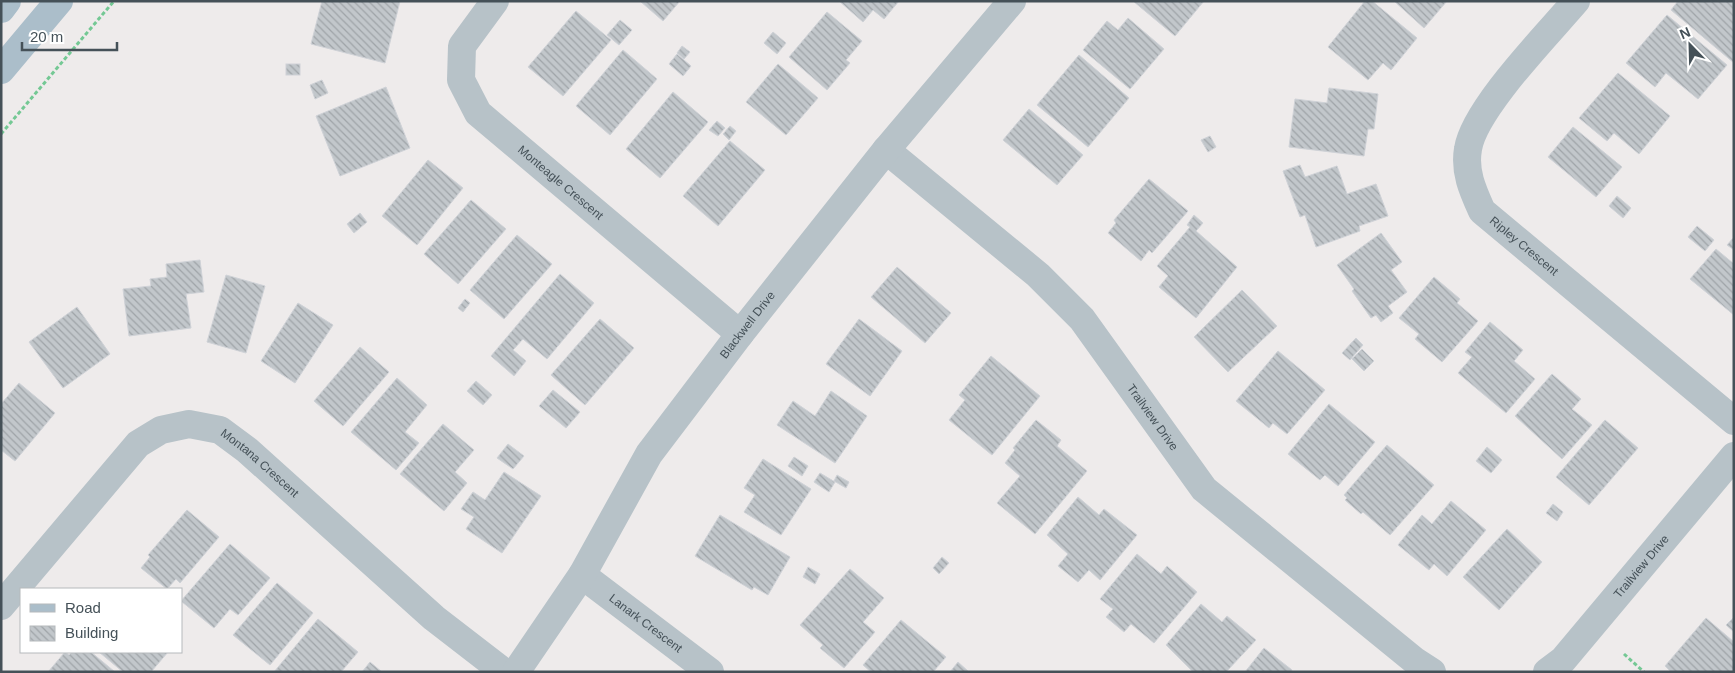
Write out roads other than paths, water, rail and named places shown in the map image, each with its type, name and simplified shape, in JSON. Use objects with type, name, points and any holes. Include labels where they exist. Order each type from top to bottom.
[{"type":"main road","points":[[1,8],[7,1]]},
{"type":"main road","points":[[1,70],[60,1]]},
{"type":"street","name":"Monteagle Crescent","points":[[495,1],[462,46],[461,80],[478,113],[740,334]]},
{"type":"street","name":"Blackwell Drive","points":[[516,672],[582,575],[649,454],[740,334],[886,150],[1012,1]]},
{"type":"street","name":"Ripley Crescent","points":[[1576,1],[1491,102],[1477,124],[1468,150],[1469,181],[1482,212],[1734,422]]},
{"type":"street","name":"Trailview Drive","points":[[886,150],[1038,276],[1082,318],[1204,489],[1415,662],[1432,672]]},
{"type":"street","name":"Montana Crescent","points":[[1,606],[91,502],[138,444],[161,430],[188,424],[220,430],[246,450],[434,618],[504,672]]},
{"type":"street","name":"Trailview Drive","points":[[1547,672],[1563,660],[1734,456]]},
{"type":"street","name":"Lanark Crescent","points":[[582,575],[710,672]]}]
